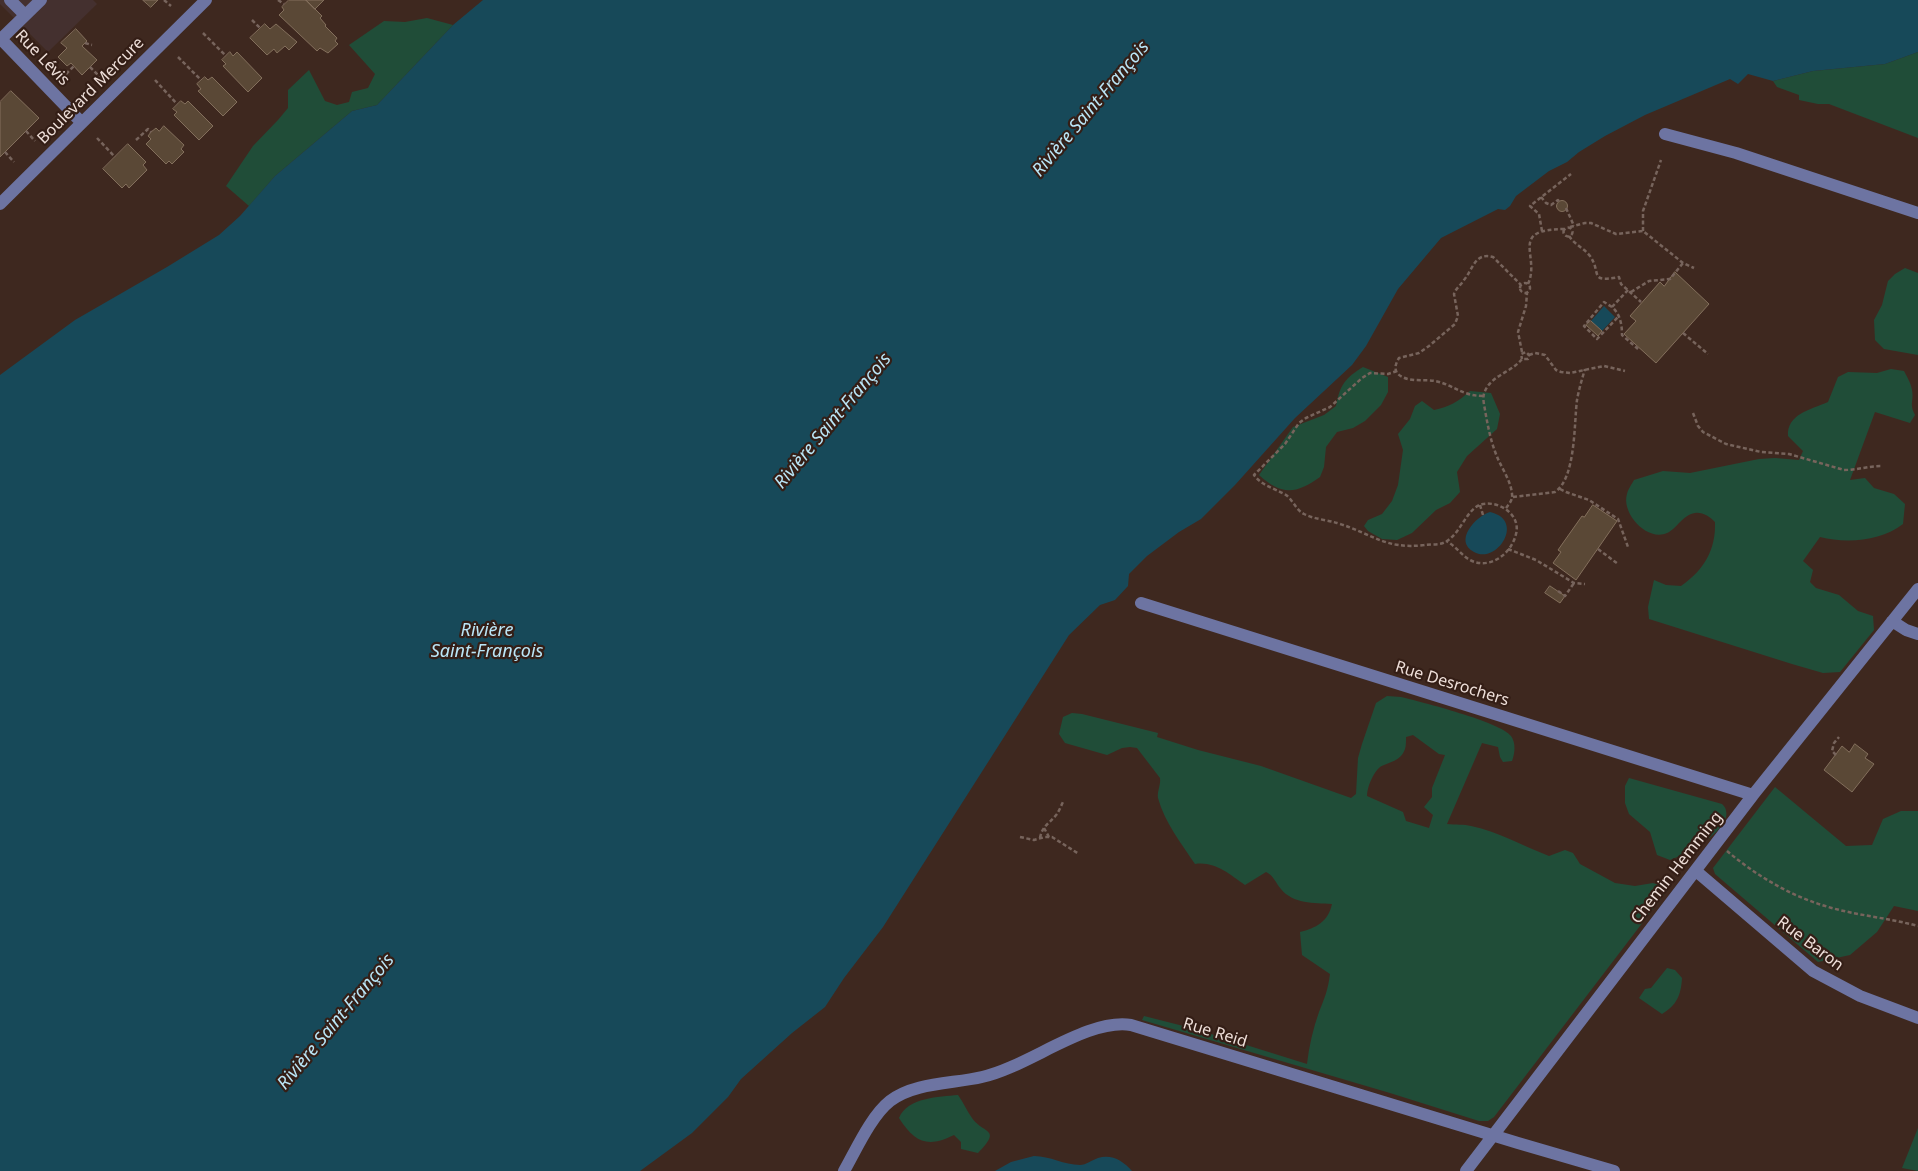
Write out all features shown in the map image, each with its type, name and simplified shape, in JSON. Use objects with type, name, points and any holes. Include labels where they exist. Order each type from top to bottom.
[{"type":"street","points":[[10,0],[25,15]]},
{"type":"street","points":[[0,38],[41,0]]},
{"type":"street","name":"Boulevard Mercure","points":[[0,204],[206,0]]},
{"type":"street","name":"Rue Lévis","points":[[0,38],[82,122]]},
{"type":"street","points":[[1665,134],[1736,153],[1918,213]]},
{"type":"street","name":"Chemin Hemming","points":[[1466,1171],[1753,795],[1918,589]]},
{"type":"street","name":"Rue Desrochers","points":[[1141,602],[1753,795]]},
{"type":"street","points":[[1892,621],[1906,630],[1918,634]]},
{"type":"street","name":"Rue Baron","points":[[1696,871],[1813,971],[1860,996],[1918,1018]]},
{"type":"street","name":"Rue Reid","points":[[844,1171],[878,1114],[891,1100],[916,1089],[984,1077],[1004,1071],[1095,1028],[1117,1024],[1131,1025],[1214,1049],[1493,1136],[1614,1171]]},
{"type":"path","points":[[164,0],[171,6]]},
{"type":"path","points":[[280,0],[284,4]]},
{"type":"path","points":[[252,20],[260,28]]},
{"type":"path","points":[[203,32],[226,56]]},
{"type":"path","points":[[85,43],[92,45]]},
{"type":"path","points":[[178,57],[201,80]]},
{"type":"path","points":[[66,74],[74,66]]},
{"type":"path","points":[[90,67],[100,77]]},
{"type":"path","points":[[155,80],[177,104]]},
{"type":"path","points":[[136,140],[148,129],[151,132]]},
{"type":"path","points":[[26,131],[35,141]]},
{"type":"path","points":[[96,138],[115,157]]},
{"type":"path","points":[[5,152],[14,162]]},
{"type":"path","points":[[1643,231],[1643,211],[1661,160]]},
{"type":"path","points":[[1542,231],[1539,214],[1530,206],[1571,174]]},
{"type":"path","points":[[1541,197],[1546,203],[1551,205],[1558,200],[1559,202]]},
{"type":"path","points":[[1566,208],[1574,226]]},
{"type":"path","points":[[1506,508],[1512,500],[1510,485],[1492,444],[1483,396],[1493,381],[1515,368],[1522,359],[1520,356],[1522,352],[1518,332],[1526,306],[1527,293],[1530,289],[1528,284],[1531,271],[1529,245],[1533,237],[1542,231],[1565,229],[1585,223],[1591,223],[1616,234],[1643,231],[1683,263],[1694,268]]},
{"type":"path","points":[[1569,236],[1573,232],[1570,227]]},
{"type":"path","points":[[1565,229],[1565,235],[1569,236],[1573,243],[1591,257],[1596,274],[1600,278],[1605,280],[1619,277],[1621,284],[1642,302]]},
{"type":"path","points":[[1483,396],[1466,394],[1434,381],[1405,377],[1398,374],[1396,364],[1399,358],[1419,353],[1430,346],[1455,324],[1458,316],[1454,294],[1465,280],[1473,263],[1479,258],[1486,255],[1493,257],[1521,285],[1521,291],[1527,293]]},
{"type":"path","points":[[1612,307],[1630,291],[1642,284],[1649,281],[1670,279],[1683,263]]},
{"type":"path","points":[[1521,285],[1528,284]]},
{"type":"path","points":[[1619,316],[1597,339],[1584,326],[1604,302],[1612,307],[1619,316],[1622,335],[1638,349]]},
{"type":"path","points":[[1683,333],[1708,354]]},
{"type":"path","points":[[1522,352],[1526,352],[1529,355]]},
{"type":"path","points":[[1522,359],[1527,360],[1529,355],[1535,353],[1545,355],[1556,370],[1561,372],[1570,373],[1604,366],[1625,371]]},
{"type":"path","points":[[1512,497],[1548,493],[1560,488],[1566,478],[1575,436],[1578,399],[1585,369]]},
{"type":"path","points":[[1396,371],[1388,374],[1370,373],[1330,407],[1299,423],[1285,444],[1254,475],[1264,485],[1288,497],[1304,514],[1339,524],[1387,543],[1402,546],[1417,546],[1446,541],[1466,521],[1472,510],[1480,504],[1491,503],[1506,508],[1514,519],[1517,534],[1501,558],[1487,564],[1471,560],[1454,545],[1446,541]]},
{"type":"path","points":[[1693,413],[1698,426],[1704,432],[1726,444],[1743,449],[1789,454],[1844,470],[1866,466],[1881,466]]},
{"type":"path","points":[[1560,488],[1589,500],[1618,519],[1628,547]]},
{"type":"path","points":[[1480,504],[1482,515]]},
{"type":"path","points":[[1508,549],[1536,560],[1574,583],[1585,584]]},
{"type":"path","points":[[1598,549],[1618,564]]},
{"type":"path","points":[[1558,591],[1565,596],[1574,583]]},
{"type":"path","points":[[1836,755],[1832,751],[1834,743],[1839,737]]},
{"type":"path","points":[[1040,838],[1044,828],[1063,802]]},
{"type":"path","points":[[1044,828],[1049,837]]},
{"type":"path","points":[[1020,836],[1034,840],[1052,837],[1063,842],[1079,854]]},
{"type":"path","points":[[1718,843],[1745,866],[1791,893],[1837,909],[1918,926]]},
{"type":"shaded area","points":[[0,0],[93,0],[97,4],[48,52],[0,4]]},
{"type":"green space","points":[[427,18],[453,25],[377,105],[352,111],[275,176],[249,206],[226,186],[253,146],[288,108],[288,90],[309,70],[325,101],[337,105],[349,102],[352,92],[368,88],[375,74],[349,45],[384,21],[405,22]]},
{"type":"green space","points":[[1918,52],[1918,138],[1829,104],[1799,100],[1799,95],[1777,87],[1773,81],[1813,71],[1885,64]]},
{"type":"green space","points":[[1905,268],[1918,273],[1918,355],[1884,349],[1875,340],[1874,320],[1882,305],[1888,281]]},
{"type":"green space","points":[[1363,367],[1388,377],[1388,392],[1381,405],[1365,421],[1353,428],[1337,432],[1326,447],[1324,467],[1320,477],[1304,487],[1289,490],[1275,487],[1259,475],[1293,427],[1324,415],[1336,406],[1344,383]]},
{"type":"green space","points":[[1891,369],[1904,371],[1908,378],[1912,394],[1912,408],[1915,415],[1910,423],[1875,412],[1850,480],[1865,478],[1874,488],[1894,494],[1905,504],[1903,524],[1885,534],[1863,540],[1841,540],[1820,537],[1803,561],[1813,570],[1810,582],[1816,588],[1839,595],[1858,611],[1873,616],[1874,630],[1840,672],[1823,673],[1649,619],[1648,607],[1654,580],[1666,585],[1681,586],[1689,580],[1702,566],[1711,550],[1715,522],[1706,515],[1695,513],[1687,516],[1667,533],[1659,535],[1644,530],[1632,517],[1626,502],[1628,492],[1634,480],[1663,471],[1690,473],[1759,459],[1799,460],[1803,451],[1788,436],[1791,423],[1795,418],[1807,410],[1828,402],[1838,377],[1848,372],[1877,373]]},
{"type":"green space","points":[[1470,391],[1491,393],[1500,414],[1497,429],[1467,456],[1457,472],[1460,492],[1450,503],[1436,510],[1412,533],[1397,540],[1382,539],[1368,531],[1364,526],[1368,520],[1382,514],[1392,501],[1398,485],[1403,450],[1398,434],[1410,419],[1415,406],[1422,401],[1434,410],[1439,409],[1453,404]]},
{"type":"green space","points":[[1387,696],[1401,697],[1477,719],[1511,736],[1515,748],[1512,761],[1503,762],[1498,747],[1482,743],[1447,824],[1465,825],[1501,835],[1549,856],[1565,850],[1573,853],[1580,864],[1615,883],[1635,886],[1653,883],[1669,888],[1494,1117],[1488,1121],[1479,1121],[1142,1020],[1144,1016],[1195,1029],[1307,1064],[1313,1031],[1326,993],[1330,974],[1302,955],[1300,932],[1324,920],[1332,904],[1304,902],[1292,898],[1266,872],[1245,885],[1215,866],[1195,864],[1174,832],[1161,807],[1158,798],[1160,778],[1137,748],[1122,748],[1107,755],[1065,743],[1059,734],[1063,717],[1072,713],[1082,714],[1158,733],[1157,737],[1198,750],[1261,766],[1351,798],[1356,794],[1358,758],[1376,703]],"holes":[[[1413,735],[1439,754],[1445,755],[1432,788],[1432,797],[1424,807],[1433,815],[1429,828],[1406,821],[1403,812],[1367,796],[1371,780],[1377,770],[1398,759],[1403,753],[1406,746],[1406,737]]]},
{"type":"green space","points":[[1629,778],[1722,804],[1726,810],[1726,818],[1706,841],[1686,853],[1670,860],[1657,855],[1650,832],[1629,814],[1625,803],[1625,786]]},
{"type":"green space","points":[[1775,787],[1846,846],[1872,845],[1883,819],[1901,811],[1918,811],[1918,911],[1894,906],[1877,932],[1850,955],[1818,962],[1715,874],[1713,868]]},
{"type":"green space","points":[[1667,968],[1675,970],[1682,978],[1675,1003],[1662,1014],[1639,998],[1645,989],[1651,988]]},
{"type":"green space","points":[[958,1095],[976,1123],[990,1135],[978,1153],[961,1149],[961,1142],[954,1135],[937,1141],[923,1141],[911,1133],[899,1118],[903,1111],[917,1102],[925,1099]]},
{"type":"green space","points":[[1918,1128],[1918,1171],[1902,1168]]},
{"type":"water","name":"Rivière Saint-François","points":[[483,0],[1918,0],[1918,52],[1885,64],[1813,71],[1773,81],[1748,74],[1738,84],[1730,79],[1645,115],[1605,136],[1567,162],[1549,171],[1516,196],[1505,210],[1498,209],[1441,238],[1398,289],[1366,346],[1352,365],[1295,418],[1235,485],[1201,519],[1179,532],[1147,556],[1129,574],[1128,586],[1115,600],[1100,605],[1069,635],[883,927],[844,978],[825,1007],[792,1033],[741,1079],[728,1097],[692,1133],[640,1171],[0,1171],[0,375],[75,320],[219,235],[240,216],[275,176],[352,111],[377,105],[453,25]]},
{"type":"water","points":[[1604,306],[1615,317],[1602,331],[1591,321]]},
{"type":"water","points":[[1490,512],[1501,517],[1506,523],[1507,532],[1504,540],[1499,547],[1491,552],[1483,554],[1474,552],[1468,547],[1466,536],[1469,529],[1479,518]]},
{"type":"water","points":[[1034,1156],[1080,1165],[1098,1158],[1108,1157],[1121,1161],[1132,1171],[995,1171],[1011,1162]]},
{"type":"building","points":[[143,0],[158,0],[151,7]]},
{"type":"building","points":[[289,0],[306,0],[322,16],[320,18],[337,38],[335,41],[338,44],[328,53],[320,48],[317,51],[279,15],[284,10],[282,7]]},
{"type":"building","points":[[306,0],[324,0],[315,9]]},
{"type":"building","points":[[265,24],[270,29],[276,24],[297,42],[289,50],[285,46],[277,53],[274,49],[267,55],[250,38]]},
{"type":"building","points":[[76,29],[87,41],[82,46],[97,60],[82,75],[71,63],[67,66],[58,57],[67,48],[61,43]]},
{"type":"building","points":[[230,52],[233,56],[237,52],[262,78],[248,92],[223,66],[226,64],[222,60]]},
{"type":"building","points":[[205,77],[208,80],[212,77],[237,102],[223,116],[198,91],[201,89],[197,84]]},
{"type":"building","points":[[11,91],[39,118],[0,157],[0,102]]},
{"type":"building","points":[[181,101],[185,104],[188,101],[213,126],[199,140],[174,115],[177,112],[173,109]]},
{"type":"building","points":[[164,126],[184,145],[181,149],[184,152],[172,164],[169,161],[166,164],[146,144],[151,139],[148,136],[151,132],[156,128],[159,131]]},
{"type":"building","points":[[128,144],[146,162],[143,165],[147,170],[129,188],[126,184],[122,188],[103,169]]},
{"type":"building","points":[[1562,200],[1568,206],[1562,212],[1556,206]]},
{"type":"building","points":[[1675,272],[1709,304],[1656,363],[1624,334],[1636,321],[1630,316],[1660,282],[1664,286]]},
{"type":"building","points":[[1591,321],[1602,331],[1598,336],[1586,325]]},
{"type":"building","points":[[1593,505],[1617,521],[1576,580],[1553,563],[1561,552],[1558,550],[1582,516],[1584,517]]},
{"type":"building","points":[[1550,586],[1565,596],[1560,603],[1545,593]]},
{"type":"building","points":[[1855,744],[1868,754],[1865,758],[1874,764],[1852,792],[1824,770],[1842,746],[1849,752]]}]
